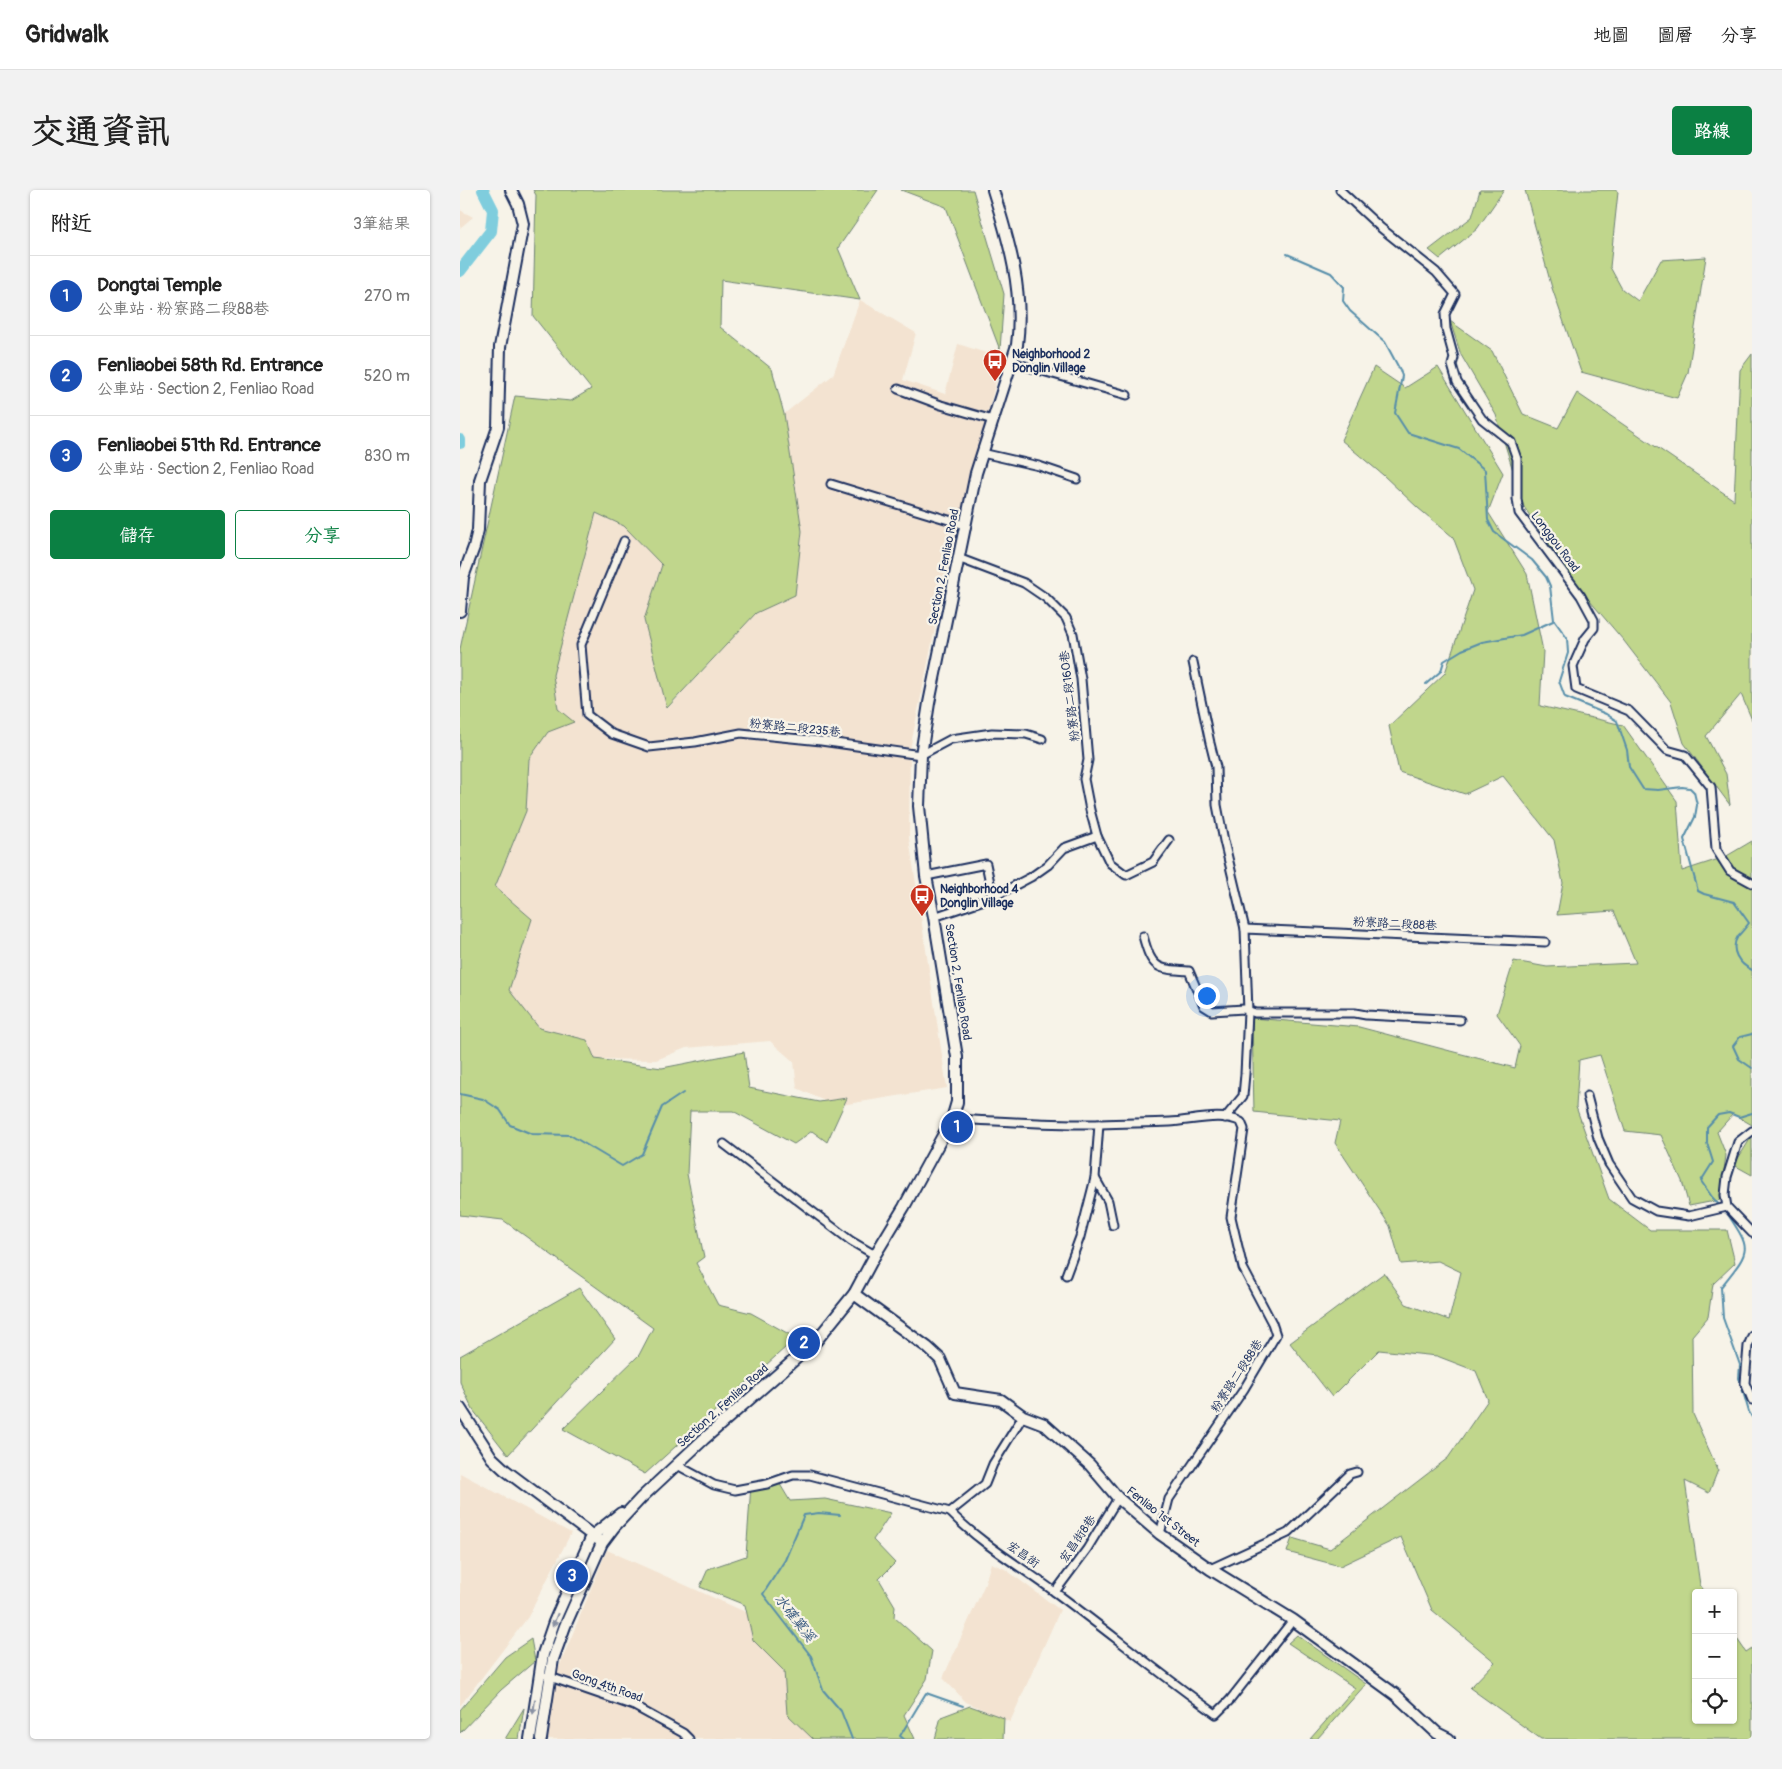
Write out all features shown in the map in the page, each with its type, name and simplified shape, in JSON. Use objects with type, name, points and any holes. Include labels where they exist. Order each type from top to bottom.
[{"type":"main road","points":[[460,611],[463,577],[478,530],[480,480],[498,427],[500,347],[523,224],[518,204],[511,190]]},
{"type":"main road","name":"Section 2, Fenliao Road","points":[[544,1676],[602,1543],[614,1527],[642,1498],[816,1340],[854,1294],[952,1119],[957,1102],[957,1058],[926,876],[919,806],[921,755],[929,703],[976,473],[1016,345],[1019,326],[1017,282],[1010,243],[993,190]]},
{"type":"main road","name":"Fenliao 1st Street","points":[[854,1294],[928,1347],[940,1359],[955,1393],[1001,1400],[1023,1416],[1044,1424],[1090,1465],[1118,1498],[1160,1534],[1210,1569],[1293,1620],[1396,1695],[1437,1733],[1450,1739]]},
{"type":"main road","points":[[460,1408],[492,1458],[505,1470],[602,1543]]},
{"type":"main road","name":"Section 2, Fenliao Road","points":[[544,1676],[543,1654],[554,1622],[592,1536],[642,1498]]},
{"type":"main road","points":[[530,1739],[544,1676]]},
{"type":"main road","points":[[540,1739],[544,1676]]},
{"type":"street","name":"Longgou Road","points":[[1340,190],[1380,228],[1436,272],[1455,294],[1445,314],[1446,330],[1454,358],[1452,365],[1457,382],[1482,419],[1511,442],[1517,459],[1519,513],[1581,596],[1594,620],[1594,628],[1585,639],[1573,666],[1576,689],[1628,711],[1667,750],[1685,755],[1711,787],[1716,849],[1730,871],[1752,883]]},
{"type":"street","points":[[1011,362],[1127,395]]},
{"type":"street","points":[[898,389],[941,405],[992,420]]},
{"type":"street","points":[[982,453],[1039,466],[1077,479]]},
{"type":"street","points":[[830,484],[965,525]]},
{"type":"street","name":"粉寮路二段235巷","points":[[624,541],[581,645],[587,714],[612,734],[649,747],[695,742],[741,733],[921,755]]},
{"type":"street","name":"粉寮路二段160巷","points":[[958,558],[1024,583],[1046,598],[1066,618],[1073,634],[1081,679],[1088,760],[1084,779],[1097,836],[1110,863],[1126,875],[1153,862],[1169,840]]},
{"type":"street","points":[[952,1119],[1052,1124],[1099,1124],[1225,1118],[1243,1096],[1248,1012],[1245,928],[1224,841],[1217,805],[1216,767],[1193,662]]},
{"type":"street","points":[[921,755],[951,739],[992,733],[1026,734],[1042,739]]},
{"type":"street","points":[[934,917],[993,897],[1031,877],[1048,865],[1064,848],[1097,836]]},
{"type":"street","points":[[926,876],[986,864],[993,897]]},
{"type":"street","name":"粉寮路二段88巷","points":[[1245,928],[1545,942]]},
{"type":"street","points":[[1143,936],[1148,956],[1152,963],[1167,970],[1189,971],[1204,1006],[1212,1011],[1244,1009],[1248,1012],[1354,1013],[1460,1020]]},
{"type":"street","points":[[1587,1096],[1598,1138],[1609,1164],[1632,1198],[1656,1210],[1689,1216],[1727,1207]]},
{"type":"street","name":"粉寮路二段88巷","points":[[1160,1534],[1169,1499],[1244,1389],[1276,1335],[1272,1323],[1243,1268],[1238,1251],[1231,1218],[1244,1129],[1241,1122],[1225,1118]]},
{"type":"street","points":[[1066,1274],[1080,1237],[1095,1178],[1099,1124]]},
{"type":"street","points":[[1752,1131],[1738,1142],[1728,1176],[1725,1195],[1727,1207],[1752,1233]]},
{"type":"street","points":[[724,1144],[851,1241],[875,1255]]},
{"type":"street","points":[[1095,1178],[1108,1201],[1113,1225]]},
{"type":"street","points":[[1752,1336],[1748,1346],[1745,1383],[1752,1400]]},
{"type":"street","points":[[950,1512],[986,1484],[993,1464],[1023,1416]]},
{"type":"street","name":"宏昌街","points":[[677,1465],[714,1485],[735,1490],[767,1484],[793,1475],[810,1475],[950,1512],[960,1523],[1055,1592],[1216,1714],[1230,1700],[1293,1620]]},
{"type":"street","points":[[1210,1569],[1288,1533],[1350,1474],[1357,1472]]},
{"type":"street","name":"宏昌街8巷","points":[[1055,1592],[1087,1549],[1118,1498]]},
{"type":"street","name":"Gong 4th Road","points":[[544,1676],[634,1706],[683,1733],[690,1739]]},
{"type":"shaded area","points":[[460,210],[473,217],[460,228]]},
{"type":"shaded area","points":[[860,300],[916,333],[903,380],[945,394],[958,344],[1002,358],[948,566],[910,749],[909,838],[947,1088],[835,1106],[797,1088],[794,1062],[770,1041],[686,1048],[656,1060],[595,1059],[587,1040],[539,1028],[509,990],[532,919],[495,887],[526,811],[529,759],[548,732],[558,709],[552,675],[596,513],[624,526],[662,565],[644,620],[668,708],[756,613],[795,595],[802,531],[784,414],[833,375]]},
{"type":"shaded area","points":[[460,1473],[571,1533],[528,1617],[460,1706]]},
{"type":"shaded area","points":[[607,1550],[772,1624],[843,1739],[546,1739],[557,1672]]},
{"type":"shaded area","points":[[991,1563],[1005,1569],[1060,1610],[1010,1722],[966,1702],[943,1678],[984,1586]]},
{"type":"green space","points":[[533,190],[878,190],[838,248],[860,300],[721,280],[720,327],[772,369],[784,414],[802,531],[795,595],[756,613],[667,708],[644,620],[662,565],[624,526],[596,513],[553,675],[558,709],[574,722],[548,732],[529,759],[526,811],[495,887],[532,919],[509,990],[539,1028],[587,1040],[595,1059],[662,1068],[744,1052],[749,1088],[819,1102],[847,1098],[827,1142],[812,1131],[794,1144],[733,1111],[690,1111],[687,1174],[704,1257],[696,1263],[718,1305],[751,1313],[796,1338],[645,1474],[563,1429],[639,1355],[653,1328],[503,1220],[460,1215],[460,649],[515,396],[571,401],[591,389],[533,316],[536,195]]},
{"type":"green space","points":[[901,190],[973,190],[1004,294],[1000,350],[946,207]]},
{"type":"green space","points":[[1480,190],[1504,190],[1477,229],[1440,259],[1429,250],[1472,217]]},
{"type":"green space","points":[[1525,190],[1615,190],[1618,192],[1610,267],[1622,289],[1638,301],[1661,260],[1706,257],[1688,373],[1677,398],[1581,372],[1552,288]]},
{"type":"green space","points":[[1450,321],[1492,351],[1523,414],[1558,428],[1577,393],[1734,500],[1740,370],[1752,354],[1752,720],[1741,694],[1706,736],[1726,774],[1730,805],[1684,743],[1671,702],[1624,641],[1578,587],[1524,507],[1496,415],[1461,355]]},
{"type":"green space","points":[[1374,367],[1405,388],[1438,367],[1503,473],[1488,512],[1527,574],[1543,651],[1540,706],[1623,725],[1677,801],[1682,871],[1725,857],[1752,841],[1752,1125],[1733,1114],[1717,1132],[1726,1155],[1720,1200],[1689,1206],[1682,1181],[1661,1135],[1625,1131],[1600,1055],[1579,1060],[1576,1107],[1609,1199],[1650,1230],[1727,1230],[1735,1263],[1713,1284],[1708,1317],[1692,1336],[1693,1414],[1718,1470],[1709,1493],[1685,1481],[1700,1585],[1703,1589],[1692,1589],[1692,1724],[1737,1724],[1737,1639],[1746,1652],[1752,1648],[1752,1739],[1541,1739],[1470,1688],[1495,1662],[1432,1610],[1401,1537],[1340,1566],[1287,1552],[1292,1538],[1330,1549],[1448,1458],[1488,1400],[1476,1371],[1437,1356],[1379,1350],[1332,1397],[1290,1343],[1384,1273],[1406,1304],[1449,1320],[1461,1272],[1438,1261],[1401,1264],[1390,1226],[1335,1143],[1340,1121],[1254,1112],[1252,1018],[1359,1027],[1515,1068],[1520,1046],[1497,1014],[1514,961],[1547,967],[1636,963],[1614,911],[1557,915],[1563,883],[1554,840],[1503,776],[1465,794],[1399,772],[1389,726],[1445,673],[1473,590],[1453,537],[1341,440]]},
{"type":"green space","points":[[1752,1136],[1752,1175],[1734,1165]]},
{"type":"green space","points":[[579,1288],[615,1339],[508,1455],[473,1410],[460,1382],[460,1356]]},
{"type":"green space","points":[[778,1481],[790,1501],[825,1499],[891,1513],[873,1540],[895,1563],[879,1579],[895,1606],[894,1617],[932,1651],[927,1679],[904,1715],[915,1739],[813,1739],[787,1714],[784,1671],[753,1640],[745,1605],[700,1587],[708,1569],[746,1556],[751,1485]]},
{"type":"green space","points":[[1297,1635],[1366,1684],[1317,1739],[1310,1739],[1355,1688],[1288,1643]]},
{"type":"green space","points":[[531,1639],[535,1661],[501,1690],[460,1733],[460,1710],[505,1657]]},
{"type":"green space","points":[[970,1706],[1004,1718],[1003,1739],[935,1739],[941,1717]]},
{"type":"green space","points":[[524,1708],[519,1739],[505,1739]]},
{"type":"waterway","points":[[460,271],[491,231],[493,210],[483,190]]},
{"type":"waterway","points":[[1287,254],[1331,273],[1344,287],[1343,301],[1350,311],[1385,342],[1402,376],[1395,413],[1408,433],[1459,449],[1485,470],[1488,520],[1494,532],[1532,560],[1546,577],[1550,586],[1554,620],[1567,638],[1568,653],[1559,681],[1565,697],[1606,714],[1617,721],[1627,750],[1629,767],[1643,789],[1658,790],[1682,787],[1690,788],[1694,792],[1697,805],[1695,817],[1684,839],[1698,891],[1734,902],[1749,923],[1735,941],[1735,951],[1739,960],[1752,970]]},
{"type":"waterway","points":[[1426,684],[1441,671],[1444,661],[1462,650],[1482,642],[1522,635],[1553,621]]},
{"type":"waterway","points":[[1752,1034],[1740,1037],[1733,1046],[1739,1059],[1752,1068]]},
{"type":"waterway","points":[[460,1094],[483,1099],[500,1110],[510,1125],[532,1134],[570,1135],[622,1166],[642,1154],[662,1107],[683,1093]]},
{"type":"waterway","points":[[1721,1207],[1701,1181],[1713,1162],[1707,1143],[1707,1127],[1718,1115],[1729,1113],[1739,1117],[1752,1113]]},
{"type":"waterway","points":[[1725,1210],[1740,1234],[1745,1249],[1738,1264],[1721,1287],[1723,1318],[1740,1365],[1739,1378],[1752,1417]]},
{"type":"waterway","name":"水確窠溪","points":[[840,1515],[819,1513],[804,1515],[785,1560],[763,1594],[811,1656],[823,1690],[841,1711],[852,1739]]},
{"type":"waterway","points":[[904,1739],[900,1736],[926,1693],[963,1706]]},
{"type":"place","name":"Neighborhood 2 Donglin Village","points":[[995,382]]},
{"type":"place","name":"Neighborhood 4 Donglin Village","points":[[922,917]]},
{"type":"place","name":"Dongtai Temple","points":[[957,1127]]},
{"type":"place","name":"Fenliaobei 58th Rd. Entrance","points":[[804,1343]]},
{"type":"place","name":"Fenliaobei 51th Rd. Entrance","points":[[572,1576]]}]
